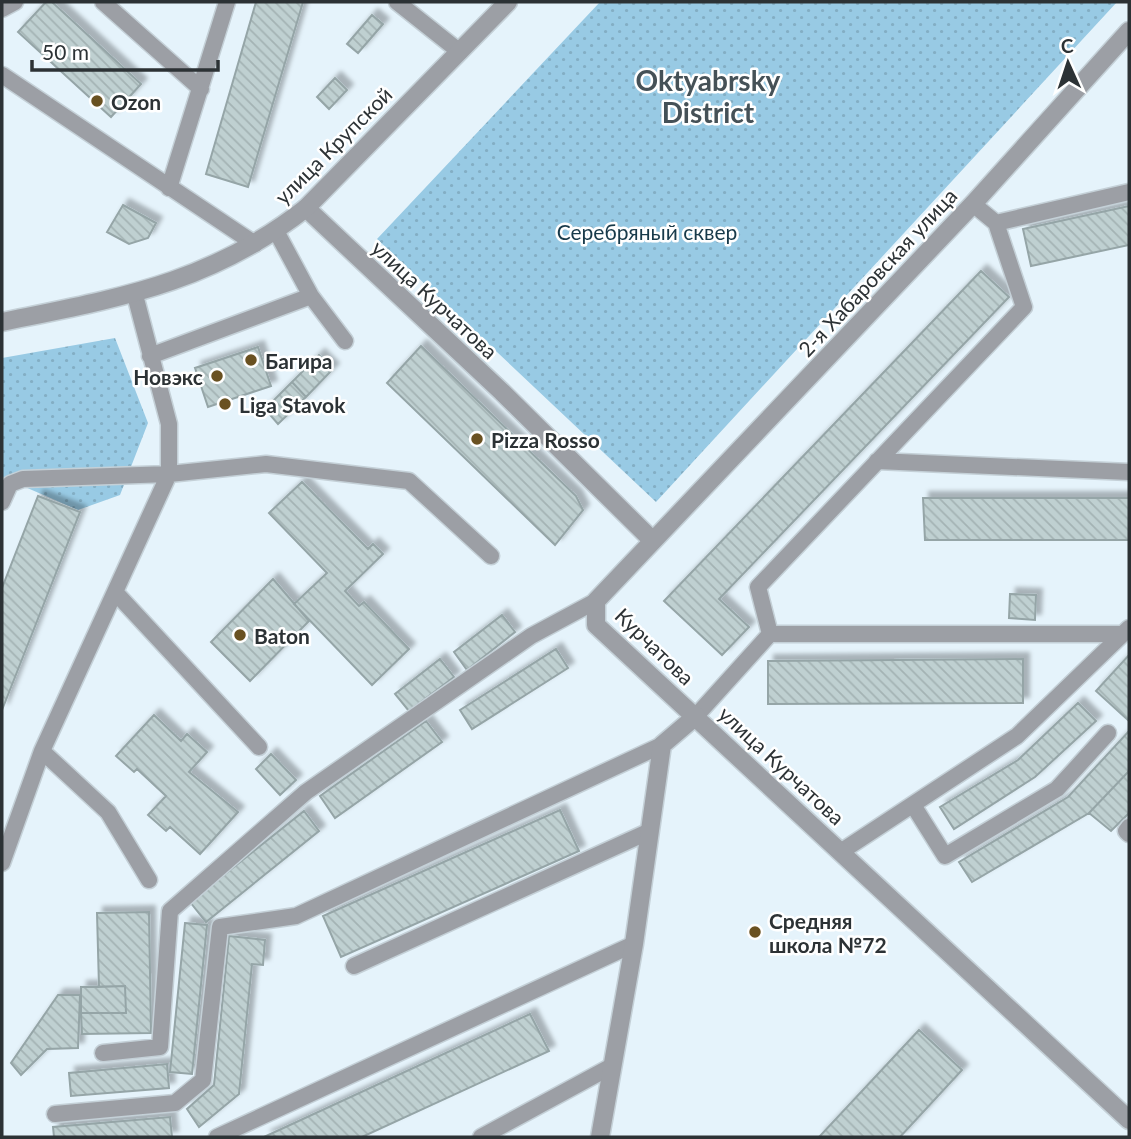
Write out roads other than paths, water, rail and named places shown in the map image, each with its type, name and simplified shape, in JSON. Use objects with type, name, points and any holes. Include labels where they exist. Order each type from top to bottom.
[{"type":"street","name":"улица Крупской","points":[[2,322],[135,295],[199,272],[276,231],[306,208],[508,2]]},
{"type":"street","name":"2-я Хабаровская улица","points":[[653,541],[973,204],[1129,31]]},
{"type":"street","name":"улица Курчатова","points":[[306,208],[502,392],[653,541]]},
{"type":"street","name":"Курчатова","points":[[653,541],[596,601],[596,625],[696,716]]},
{"type":"street","name":"улица Курчатова","points":[[662,745],[696,716],[1129,1120]]},
{"type":"street","points":[[600,1137],[634,944],[662,745]]},
{"type":"lane","points":[[2,9],[15,2]]},
{"type":"lane","points":[[103,2],[201,89]]},
{"type":"lane","points":[[169,188],[227,2]]},
{"type":"lane","points":[[397,2],[460,52]]},
{"type":"lane","points":[[2,75],[255,244]]},
{"type":"lane","points":[[996,223],[1129,192]]},
{"type":"lane","points":[[770,634],[758,587],[1024,307],[996,223],[973,204]]},
{"type":"lane","points":[[276,231],[311,296],[345,341]]},
{"type":"lane","points":[[2,863],[42,751],[169,474],[169,424],[135,295]]},
{"type":"lane","points":[[150,356],[311,296]]},
{"type":"lane","points":[[877,461],[1129,472]]},
{"type":"lane","points":[[2,502],[10,484],[23,479],[169,474],[266,464],[409,481],[491,556]]},
{"type":"lane","points":[[115,592],[260,747]]},
{"type":"lane","points":[[103,1053],[160,1047],[170,911],[306,792],[531,636],[596,601]]},
{"type":"lane","points":[[696,716],[770,634],[1126,631]]},
{"type":"lane","points":[[842,851],[1017,736],[1126,631]]},
{"type":"lane","points":[[913,805],[945,856],[1057,789],[1108,733]]},
{"type":"lane","points":[[55,1114],[176,1103],[203,1080],[220,927],[296,916],[662,745]]},
{"type":"lane","points":[[42,751],[107,812],[149,880]]},
{"type":"lane","points":[[1129,827],[1126,831],[1129,834]]},
{"type":"lane","points":[[354,966],[650,831]]},
{"type":"lane","points":[[217,1137],[634,944]]},
{"type":"lane","points":[[481,1137],[612,1066]]},
{"type":"place","name":"Ozon","points":[[97,101]]},
{"type":"place","name":"Багира","points":[[251,360]]},
{"type":"place","name":"Новэкс","points":[[217,376]]},
{"type":"place","name":"Liga Stavok","points":[[225,404]]},
{"type":"place","name":"Pizza Rosso","points":[[477,439]]},
{"type":"place","name":"Baton","points":[[240,635]]},
{"type":"place","name":"Средняя школа №72","points":[[755,932]]},
{"type":"district","name":"Oktyabrsky District","points":[[708,96]]},
{"type":"park label","name":"Серебряный сквер","points":[[647,231]]}]
